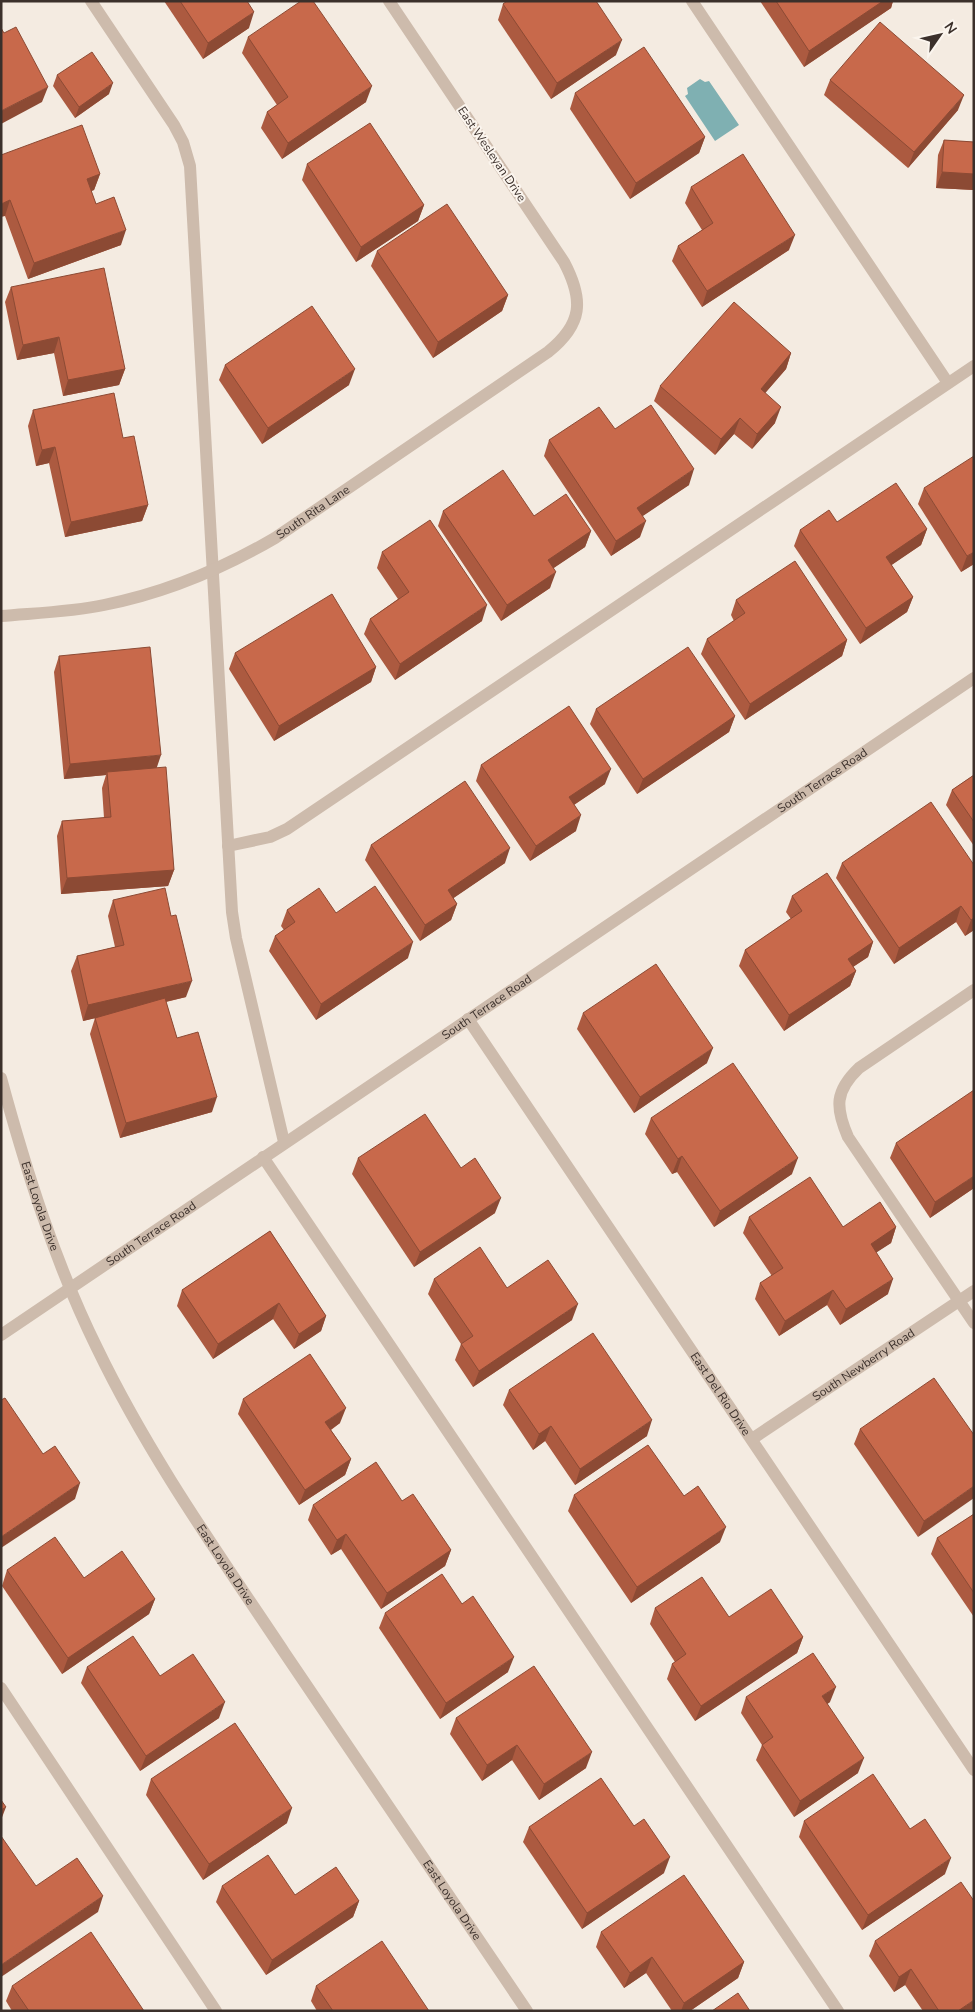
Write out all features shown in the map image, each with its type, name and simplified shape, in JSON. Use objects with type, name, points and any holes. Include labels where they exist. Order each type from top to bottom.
[{"type":"street","points":[[91,1],[174,125],[183,142],[190,166],[230,883],[236,938],[284,1142]]},
{"type":"street","name":"East Wesleyan Drive","points":[[390,1],[564,262],[573,278],[578,296],[578,314]]},
{"type":"street","points":[[692,1],[948,383]]},
{"type":"street","name":"South Rita Lane","points":[[1,616],[104,606],[143,596],[214,570],[275,538],[548,352],[562,341],[578,314]]},
{"type":"street","points":[[228,846],[270,837],[287,829],[974,366]]},
{"type":"street","name":"South Terrace Road","points":[[1,1335],[284,1142],[974,678]]},
{"type":"street","points":[[974,990],[859,1068],[847,1080],[839,1098],[840,1118],[848,1137],[974,1323]]},
{"type":"street","name":"East Del Rio Drive","points":[[468,1019],[974,1770]]},
{"type":"street","name":"East Loyola Drive","points":[[1,1078],[28,1172],[70,1287],[121,1397],[178,1494],[526,2011]]},
{"type":"street","points":[[263,1157],[838,2011]]},
{"type":"street","name":"South Newberry Road","points":[[752,1439],[974,1291]]},
{"type":"street","points":[[1,1688],[216,2011]]},
{"type":"water","points":[[700,79],[705,82],[709,81],[739,125],[715,141],[685,96],[688,94],[687,88]]},
{"type":"building","points":[[180,1],[247,1],[254,12],[208,43]]},
{"type":"building","points":[[301,1],[313,1],[372,86],[288,143],[267,112],[288,97],[248,37]]},
{"type":"building","points":[[507,1],[596,1],[622,40],[557,83],[503,4]]},
{"type":"building","points":[[776,1],[883,1],[809,51]]},
{"type":"building","points":[[880,22],[964,95],[914,152],[830,80]]},
{"type":"building","points":[[16,27],[48,87],[1,111],[1,28],[4,33]]},
{"type":"building","points":[[644,47],[705,137],[636,183],[575,93]]},
{"type":"building","points":[[92,52],[113,83],[79,107],[57,75]]},
{"type":"building","points":[[370,123],[424,205],[361,247],[307,164]]},
{"type":"building","points":[[82,125],[100,174],[87,179],[96,204],[114,197],[126,230],[34,263],[10,200],[1,204],[1,155]]},
{"type":"building","points":[[944,140],[974,142],[974,174],[942,172]]},
{"type":"building","points":[[743,154],[795,235],[707,291],[678,246],[713,223],[691,187]]},
{"type":"building","points":[[447,204],[508,295],[438,342],[377,251]]},
{"type":"building","points":[[104,268],[125,369],[68,380],[59,337],[23,345],[11,287]]},
{"type":"building","points":[[734,302],[791,353],[761,389],[781,407],[757,434],[740,418],[721,439],[660,386]]},
{"type":"building","points":[[312,306],[355,369],[268,428],[225,365]]},
{"type":"building","points":[[114,393],[123,438],[134,436],[148,505],[71,522],[55,447],[42,450],[33,410]]},
{"type":"building","points":[[651,405],[694,469],[637,508],[646,521],[616,541],[549,440],[599,407],[615,429]]},
{"type":"building","points":[[974,456],[974,552],[967,556],[924,488]]},
{"type":"building","points":[[503,470],[534,516],[566,494],[591,531],[548,560],[556,572],[507,605],[443,511]]},
{"type":"building","points":[[896,483],[927,529],[886,557],[913,597],[866,628],[800,530],[829,510],[837,522]]},
{"type":"building","points":[[430,520],[487,605],[400,664],[370,619],[409,592],[382,552]]},
{"type":"building","points":[[795,561],[847,640],[750,704],[707,639],[745,613],[736,600]]},
{"type":"building","points":[[332,594],[376,667],[279,726],[235,653]]},
{"type":"building","points":[[150,647],[161,755],[70,764],[59,656]]},
{"type":"building","points":[[688,647],[735,716],[643,779],[596,709]]},
{"type":"building","points":[[569,706],[611,769],[569,797],[581,815],[536,846],[481,765]]},
{"type":"building","points":[[166,767],[174,870],[67,878],[62,821],[111,817],[107,772]]},
{"type":"building","points":[[974,775],[974,822],[952,790]]},
{"type":"building","points":[[465,781],[510,848],[448,890],[457,904],[425,925],[371,845]]},
{"type":"building","points":[[931,802],[974,865],[974,918],[971,920],[961,906],[899,948],[842,863]]},
{"type":"building","points":[[827,873],[873,942],[848,959],[856,971],[789,1015],[745,950],[802,911],[792,896]]},
{"type":"building","points":[[375,886],[413,942],[321,1004],[275,936],[295,922],[287,910],[319,888],[336,913]]},
{"type":"building","points":[[165,888],[171,916],[176,915],[192,981],[88,1005],[77,956],[124,945],[113,900]]},
{"type":"building","points":[[656,964],[713,1048],[640,1097],[583,1013]]},
{"type":"building","points":[[165,998],[177,1038],[198,1032],[217,1097],[126,1123],[95,1018]]},
{"type":"building","points":[[733,1063],[798,1158],[720,1211],[682,1156],[678,1159],[651,1118]]},
{"type":"building","points":[[974,1090],[974,1176],[935,1202],[896,1143]]},
{"type":"building","points":[[425,1114],[461,1168],[475,1158],[501,1198],[420,1252],[358,1158]]},
{"type":"building","points":[[810,1177],[843,1227],[880,1202],[896,1227],[871,1244],[893,1279],[846,1309],[833,1290],[785,1321],[760,1283],[783,1268],[749,1217]]},
{"type":"building","points":[[270,1231],[326,1316],[299,1334],[279,1303],[218,1344],[182,1290]]},
{"type":"building","points":[[480,1247],[507,1288],[548,1260],[578,1304],[479,1371],[461,1344],[473,1336],[434,1279]]},
{"type":"building","points":[[593,1333],[652,1420],[580,1469],[551,1426],[539,1434],[509,1390]]},
{"type":"building","points":[[310,1354],[346,1408],[325,1422],[351,1459],[305,1490],[243,1399]]},
{"type":"building","points":[[934,1378],[974,1435],[974,1486],[924,1521],[860,1429]]},
{"type":"building","points":[[5,1398],[43,1454],[55,1446],[80,1483],[1,1537],[1,1400]]},
{"type":"building","points":[[648,1445],[684,1496],[698,1486],[726,1527],[637,1587],[574,1495]]},
{"type":"building","points":[[376,1462],[402,1501],[413,1494],[451,1550],[387,1593],[346,1534],[337,1540],[313,1505]]},
{"type":"building","points":[[974,1514],[974,1593],[937,1538]]},
{"type":"building","points":[[55,1537],[84,1578],[122,1551],[155,1599],[68,1658],[7,1570]]},
{"type":"building","points":[[442,1574],[462,1604],[473,1596],[514,1657],[446,1703],[385,1613]]},
{"type":"building","points":[[702,1577],[729,1617],[771,1589],[803,1637],[701,1706],[672,1664],[686,1654],[655,1608]]},
{"type":"building","points":[[133,1636],[160,1676],[193,1654],[225,1702],[146,1756],[87,1667]]},
{"type":"building","points":[[813,1653],[836,1687],[822,1696],[864,1758],[800,1801],[762,1745],[773,1737],[746,1697]]},
{"type":"building","points":[[534,1666],[592,1752],[544,1784],[517,1745],[487,1765],[456,1718]]},
{"type":"building","points":[[235,1723],[292,1808],[209,1864],[151,1779]]},
{"type":"building","points":[[873,1774],[910,1829],[925,1819],[951,1858],[868,1915],[804,1821]]},
{"type":"building","points":[[601,1778],[634,1826],[644,1819],[670,1857],[587,1913],[529,1827]]},
{"type":"building","points":[[1,1800],[6,1807],[1,1810]]},
{"type":"building","points":[[1,1836],[36,1886],[77,1858],[103,1896],[1,1965]]},
{"type":"building","points":[[268,1855],[295,1895],[336,1867],[359,1901],[272,1960],[222,1886]]},
{"type":"building","points":[[684,1875],[744,1962],[684,2003],[652,1957],[630,1973],[601,1932]]},
{"type":"building","points":[[961,1882],[974,1901],[974,2000],[958,2011],[939,2011],[911,1969],[899,1977],[875,1941]]},
{"type":"building","points":[[91,1932],[144,2011],[29,2011],[12,1986]]},
{"type":"building","points":[[382,1941],[429,2011],[333,2011],[316,1986]]},
{"type":"building","points":[[738,1993],[750,2011],[712,2011]]}]
